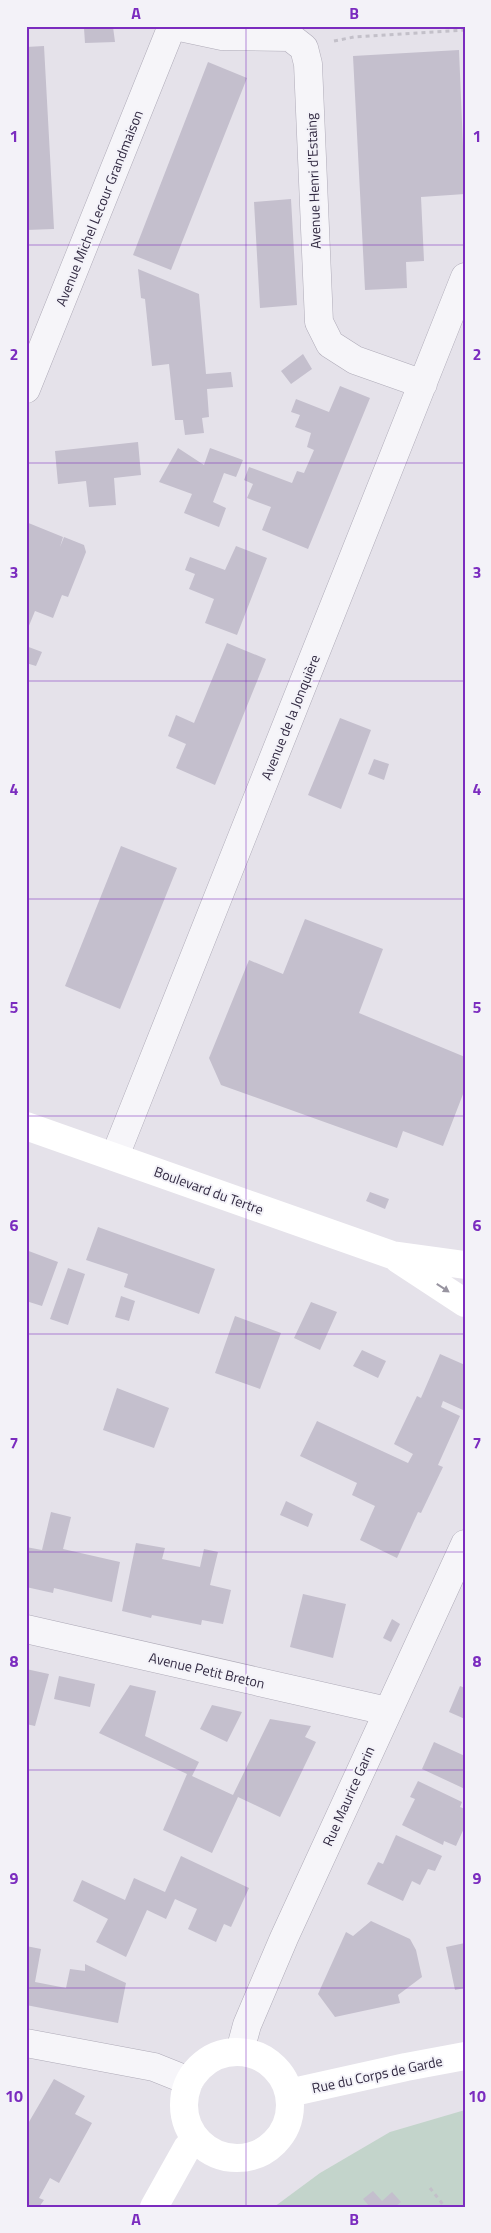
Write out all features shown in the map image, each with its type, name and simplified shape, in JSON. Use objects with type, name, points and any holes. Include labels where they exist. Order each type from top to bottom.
[{"type":"street","points":[[173,26],[222,36],[290,37],[304,48]]},
{"type":"street","name":"Avenue Michel Lecour Grandmaison","points":[[26,389],[173,26]]},
{"type":"street","name":"Avenue Henri d'Estaing","points":[[304,48],[308,64],[319,322],[330,344],[355,360],[423,384]]},
{"type":"street","name":"Avenue de la Jonquière","points":[[115,1156],[465,277]]},
{"type":"street","name":"Boulevard du Tertre","points":[[26,1126],[392,1255],[465,1265]]},
{"type":"street","name":"Boulevard du Tertre","points":[[392,1255],[465,1303]]},
{"type":"street","name":"Rue Maurice Garin","points":[[240,2051],[247,2024],[284,1938],[465,1544]]},
{"type":"street","name":"Avenue Petit Breton","points":[[26,1629],[387,1711]]},
{"type":"street","points":[[26,2043],[154,2067],[189,2081]]},
{"type":"street","points":[[240,2051],[256,2054],[270,2062],[281,2074],[289,2093],[290,2107],[287,2125],[277,2140],[263,2152],[245,2158],[227,2157],[210,2151],[196,2138],[187,2124],[184,2114],[184,2097],[189,2081],[199,2068],[212,2057],[240,2051]]},
{"type":"street","name":"Rue du Corps de Garde","points":[[289,2093],[465,2056]]},
{"type":"street","points":[[154,2207],[187,2148],[196,2138]]},
{"type":"path","points":[[304,48],[354,37],[465,30]]},
{"type":"path","points":[[430,2188],[445,2207]]},
{"type":"shaded area","points":[[465,2110],[465,2207],[274,2207],[320,2173],[390,2132]]},
{"type":"building","points":[[113,27],[115,42],[85,43],[84,28]]},
{"type":"building","points":[[44,46],[54,229],[26,230],[26,47]]},
{"type":"building","points":[[459,50],[465,194],[421,197],[424,261],[406,262],[407,288],[365,290],[353,56]]},
{"type":"building","points":[[208,62],[247,78],[171,270],[133,255]]},
{"type":"building","points":[[291,199],[297,305],[260,308],[254,202]]},
{"type":"building","points":[[138,269],[199,294],[206,374],[231,372],[233,387],[207,389],[209,417],[202,418],[204,433],[185,435],[183,420],[175,420],[169,364],[152,366],[145,299],[141,298]]},
{"type":"building","points":[[303,354],[312,369],[291,384],[281,371]]},
{"type":"building","points":[[340,386],[370,398],[308,549],[262,530],[271,507],[247,498],[253,484],[244,480],[249,467],[292,483],[297,471],[304,473],[314,450],[307,447],[311,433],[295,427],[300,415],[291,412],[296,399],[329,412]]},
{"type":"building","points":[[138,442],[141,475],[114,478],[116,505],[89,507],[86,481],[58,484],[55,451]]},
{"type":"building","points":[[178,448],[204,465],[210,448],[243,460],[236,477],[224,473],[213,502],[226,508],[219,527],[184,513],[192,494],[159,482]]},
{"type":"building","points":[[26,522],[63,537],[60,547],[64,537],[84,545],[86,552],[68,597],[62,595],[53,618],[35,611],[26,633]]},
{"type":"building","points":[[236,546],[267,558],[237,635],[205,623],[214,599],[189,589],[195,574],[185,570],[190,557],[225,570]]},
{"type":"building","points":[[227,643],[266,659],[215,785],[176,768],[186,744],[168,736],[176,715],[194,723]]},
{"type":"building","points":[[26,646],[42,652],[36,666],[26,663]]},
{"type":"building","points":[[340,718],[371,730],[341,809],[308,795]]},
{"type":"building","points":[[374,759],[389,764],[384,780],[368,774]]},
{"type":"building","points":[[121,846],[177,868],[120,1009],[65,986]]},
{"type":"building","points":[[305,919],[383,949],[359,1013],[465,1057],[465,1089],[443,1146],[403,1131],[397,1148],[221,1085],[209,1058],[249,960],[283,974]]},
{"type":"building","points":[[370,1192],[389,1199],[385,1209],[366,1201]]},
{"type":"building","points":[[98,1227],[215,1269],[199,1314],[124,1287],[128,1274],[86,1260]]},
{"type":"building","points":[[26,1250],[58,1262],[42,1306],[26,1301]]},
{"type":"building","points":[[68,1268],[85,1274],[68,1325],[50,1319]]},
{"type":"building","points":[[121,1296],[135,1301],[129,1321],[115,1317]]},
{"type":"building","points":[[311,1302],[337,1312],[320,1350],[294,1338]]},
{"type":"building","points":[[235,1316],[281,1333],[260,1389],[215,1373]]},
{"type":"building","points":[[362,1350],[386,1361],[378,1378],[353,1366]]},
{"type":"building","points":[[440,1354],[465,1365],[465,1405],[463,1410],[443,1401],[441,1407],[460,1416],[438,1465],[443,1467],[421,1513],[418,1512],[397,1558],[360,1540],[375,1506],[352,1495],[357,1483],[300,1456],[317,1421],[408,1463],[413,1454],[394,1444],[417,1396],[421,1398]]},
{"type":"building","points":[[117,1388],[169,1408],[154,1448],[103,1430]]},
{"type":"building","points":[[286,1501],[313,1514],[308,1527],[280,1515]]},
{"type":"building","points":[[51,1512],[71,1517],[63,1549],[120,1562],[112,1602],[54,1588],[53,1593],[26,1587],[26,1547],[42,1550]]},
{"type":"building","points":[[136,1543],[165,1548],[162,1559],[200,1567],[204,1549],[218,1552],[210,1585],[231,1590],[223,1624],[202,1620],[201,1625],[152,1615],[151,1618],[122,1611]]},
{"type":"building","points":[[303,1594],[346,1604],[333,1658],[290,1647]]},
{"type":"building","points":[[392,1619],[400,1624],[391,1642],[383,1638]]},
{"type":"building","points":[[26,1669],[49,1674],[35,1726],[26,1724]]},
{"type":"building","points":[[59,1676],[95,1684],[90,1707],[54,1699]]},
{"type":"building","points":[[130,1685],[156,1691],[145,1736],[199,1762],[192,1776],[233,1795],[270,1719],[311,1726],[305,1737],[316,1742],[280,1817],[238,1797],[212,1853],[163,1830],[187,1774],[99,1733]]},
{"type":"building","points":[[460,1686],[465,1688],[465,1719],[449,1712]]},
{"type":"building","points":[[212,1705],[242,1712],[227,1742],[200,1729]]},
{"type":"building","points":[[434,1742],[465,1756],[465,1789],[422,1769]]},
{"type":"building","points":[[418,1781],[462,1802],[460,1807],[465,1809],[465,1826],[456,1846],[444,1841],[443,1845],[402,1825],[415,1799],[410,1797]]},
{"type":"building","points":[[396,1835],[442,1856],[435,1871],[428,1869],[420,1885],[412,1881],[403,1901],[367,1884],[378,1862],[383,1864]]},
{"type":"building","points":[[181,1856],[249,1888],[231,1927],[224,1924],[216,1942],[188,1929],[197,1909],[175,1899],[166,1919],[147,1910],[126,1957],[96,1942],[108,1919],[73,1901],[82,1880],[125,1900],[134,1878],[165,1892]]},
{"type":"building","points":[[371,1921],[410,1939],[416,1950],[422,1977],[398,1995],[400,2003],[335,2017],[318,1994],[346,1932],[353,1936]]},
{"type":"building","points":[[465,1943],[465,1988],[455,1990],[446,1947]]},
{"type":"building","points":[[26,1946],[41,1949],[35,1982],[66,1988],[70,1969],[85,1971],[85,1964],[126,1983],[118,2023],[26,2005]]},
{"type":"building","points":[[54,2079],[85,2096],[75,2114],[92,2123],[59,2183],[50,2178],[39,2198],[44,2200],[39,2207],[26,2207],[26,2127]]},
{"type":"building","points":[[373,2191],[382,2201],[392,2192],[401,2202],[395,2207],[370,2207],[363,2199]]}]
